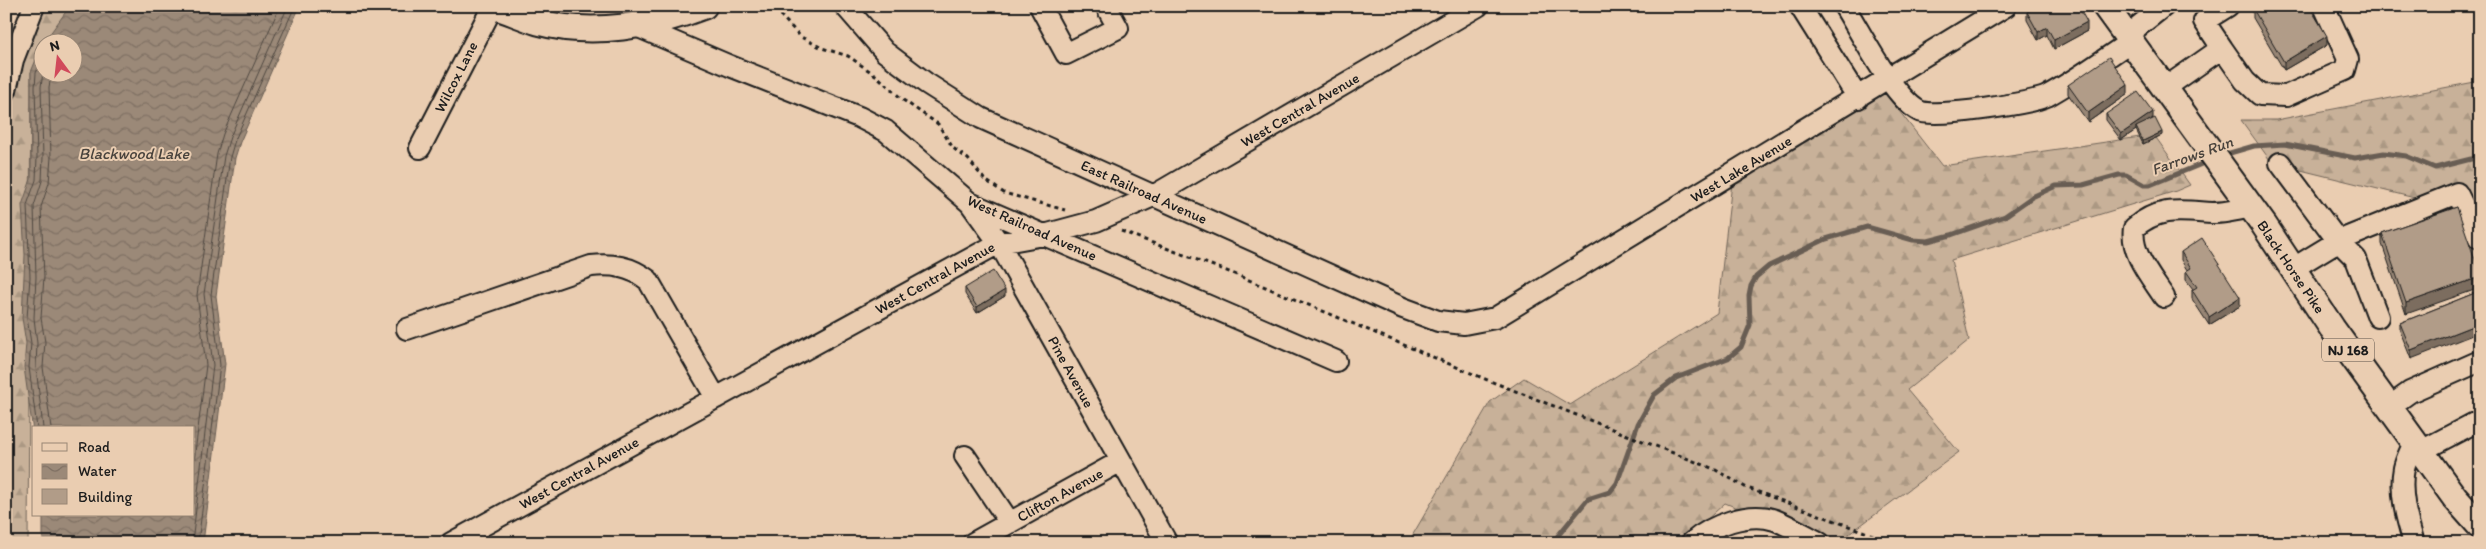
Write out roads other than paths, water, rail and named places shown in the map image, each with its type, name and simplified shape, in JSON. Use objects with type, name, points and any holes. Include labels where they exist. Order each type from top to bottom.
[{"type":"main road","points":[[494,6],[539,22],[570,28],[602,29],[667,20],[704,6]]},
{"type":"main road","name":"Black Horse Pike","points":[[2105,6],[2219,161],[2332,328],[2455,498],[2480,526]]},
{"type":"street","points":[[6,90],[13,60],[34,6]]},
{"type":"street","name":"Wilcox Lane","points":[[420,148],[494,6]]},
{"type":"street","name":"East Railroad Avenue","points":[[845,6],[885,52],[926,83],[982,118],[1403,308],[1438,321],[1464,324],[1473,322]]},
{"type":"street","points":[[1040,6],[1066,54],[1118,28],[1106,6]]},
{"type":"street","name":"West Central Avenue","points":[[451,543],[998,243],[1044,235],[1096,222],[1153,196],[1478,6]]},
{"type":"street","points":[[1800,6],[1858,98]]},
{"type":"street","points":[[1844,6],[1906,101],[1921,112],[1950,114],[2045,97],[2128,39],[2164,6]]},
{"type":"street","name":"West Lake Avenue","points":[[1473,322],[1495,318],[1890,79],[2006,6]]},
{"type":"street","points":[[2228,6],[2204,21],[2245,81],[2260,95],[2286,96],[2344,70],[2348,59],[2324,6]]},
{"type":"street","name":"West Railroad Avenue","points":[[634,25],[730,66],[859,117],[886,131],[970,203],[1336,361]]},
{"type":"street","points":[[2165,88],[2222,48]]},
{"type":"street","points":[[2280,163],[2338,241],[2356,259],[2378,318]]},
{"type":"street","points":[[2292,268],[2338,241],[2457,193],[2479,238]]},
{"type":"street","name":"Pine Avenue","points":[[970,203],[998,243],[1167,543]]},
{"type":"street","points":[[2164,297],[2144,268],[2132,240],[2134,228],[2143,220],[2160,213],[2190,210],[2213,213],[2251,207]]},
{"type":"street","points":[[407,329],[591,266],[612,264],[639,273],[648,280],[716,398]]},
{"type":"street","points":[[2389,407],[2410,392],[2480,361]]},
{"type":"street","points":[[2414,543],[2407,519],[2403,484],[2404,468],[2418,447],[2480,420]]},
{"type":"street","points":[[965,456],[1010,523]]},
{"type":"street","name":"Clifton Avenue","points":[[973,543],[1121,461]]},
{"type":"street","points":[[1692,543],[1701,535],[1722,525],[1752,517],[1774,520],[1820,543]]},
{"type":"water","name":"Blackwood Lake","points":[[70,6],[300,6],[240,142],[235,158],[216,296],[225,364],[203,543],[43,543],[43,516],[195,516],[195,426],[32,426],[24,367],[26,343],[22,318],[25,255],[22,205],[31,179],[32,70],[32,82],[82,82],[82,32],[51,32]]},
{"type":"waterway","name":"Farrows Run","points":[[2223,155],[2254,146],[2285,144],[2355,158],[2384,153],[2406,156],[2435,168],[2471,159],[2480,159]]},
{"type":"waterway","name":"Farrows Run","points":[[1552,543],[1588,499],[1610,492],[1617,483],[1638,424],[1654,395],[1676,378],[1728,358],[1741,347],[1750,325],[1749,296],[1751,286],[1756,277],[1769,266],[1826,239],[1867,227],[1913,240],[1928,241],[2005,216],[2032,197],[2056,186],[2083,185],[2119,175],[2126,175],[2144,185],[2150,185],[2209,161]]}]
